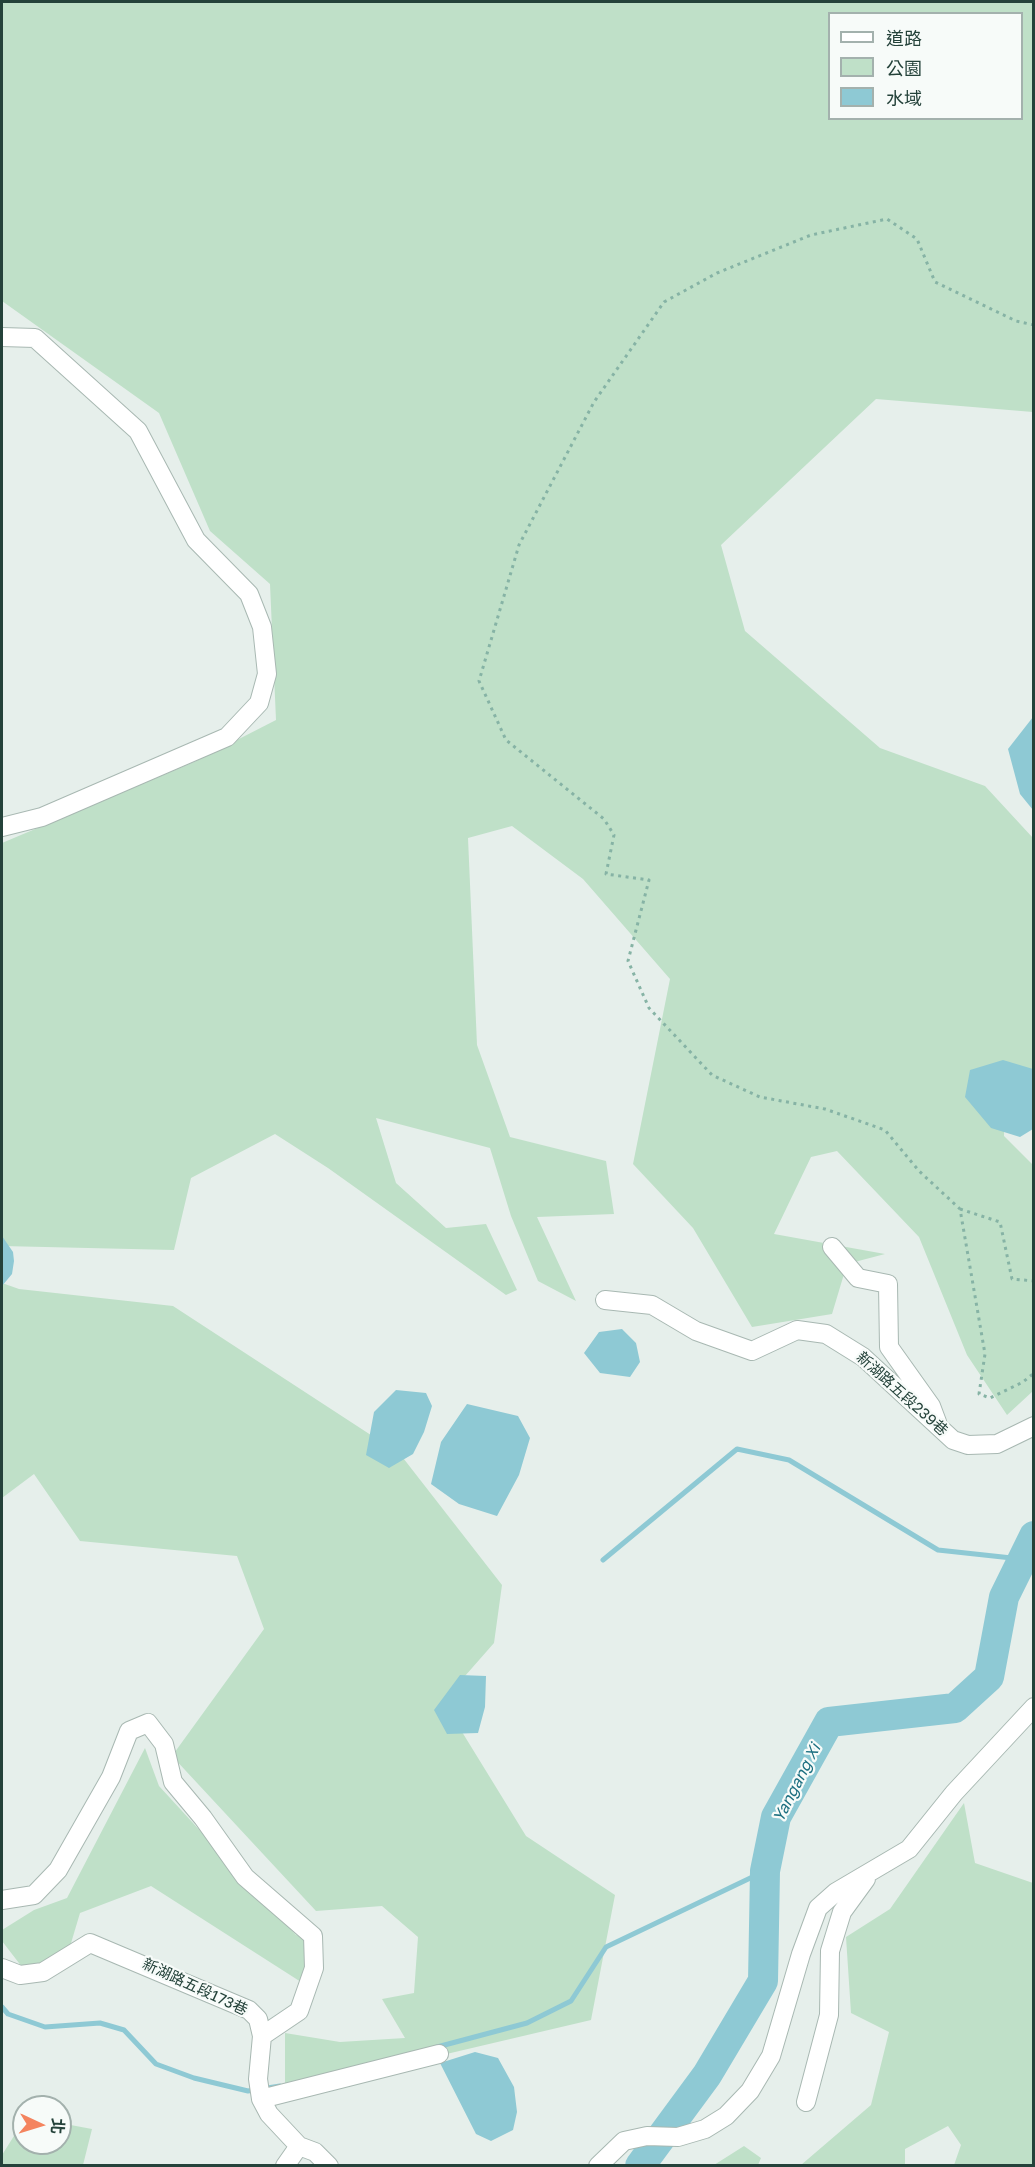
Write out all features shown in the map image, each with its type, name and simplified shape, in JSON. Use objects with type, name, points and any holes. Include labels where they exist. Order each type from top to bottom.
[{"type":"street","points":[[2,337],[35,338],[138,431],[196,540],[249,594],[262,627],[267,674],[259,703],[227,737],[42,817],[2,826]]},
{"type":"street","points":[[832,1247],[858,1278],[888,1284],[890,1347],[931,1406],[940,1430]]},
{"type":"street","name":"新湖路五段239巷","points":[[605,1300],[652,1305],[696,1331],[752,1351],[797,1330],[826,1334],[863,1357],[953,1440],[984,1446],[1015,1438],[1034,1426]]},
{"type":"street","points":[[598,2166],[624,2141],[646,2136],[678,2137],[705,2129],[726,2116],[750,2091],[771,2056],[801,1954],[818,1908],[836,1892],[909,1849],[954,1793],[1034,1707]]},
{"type":"street","points":[[2,1900],[34,1895],[58,1870],[111,1777],[129,1731],[148,1723],[164,1744],[173,1782],[203,1818],[245,1877],[313,1936],[314,1968],[299,2011],[262,2036],[258,2079],[261,2099],[268,2114],[299,2145],[315,2152],[329,2166]]},
{"type":"street","points":[[806,2102],[829,2014],[830,1951],[842,1912],[870,1873]]},
{"type":"street","name":"新湖路五段173巷","points":[[2,1968],[20,1975],[43,1972],[90,1943],[249,2010],[258,2019],[262,2036]]},
{"type":"street","points":[[261,2099],[439,2054]]},
{"type":"street","points":[[285,2166],[299,2145]]},
{"type":"path","points":[[1034,325],[1016,321],[935,282],[917,238],[887,219],[811,235],[717,273],[664,302],[594,402],[519,545],[479,681],[506,740],[604,819],[614,835],[606,874],[649,880],[628,961],[649,1008],[712,1075],[760,1097],[825,1109],[885,1130],[919,1171],[960,1209],[1000,1222],[1012,1279],[1034,1281]]},
{"type":"path","points":[[960,1209],[985,1354],[979,1394],[990,1398],[1023,1382],[1034,1373]]},
{"type":"green space","points":[[2,2],[1033,2],[1033,412],[876,399],[721,545],[745,631],[880,748],[985,786],[1033,838],[1033,1089],[1005,1090],[1004,1136],[1033,1165],[1033,1391],[1007,1415],[967,1355],[919,1237],[837,1151],[811,1157],[774,1234],[885,1254],[847,1264],[832,1314],[752,1327],[693,1228],[633,1164],[670,979],[583,879],[512,826],[468,838],[477,1045],[510,1137],[606,1161],[614,1214],[537,1217],[576,1301],[538,1281],[511,1216],[490,1148],[376,1118],[396,1183],[446,1228],[486,1224],[517,1290],[506,1295],[328,1168],[275,1134],[191,1178],[174,1250],[2,1246],[2,843],[194,762],[276,720],[270,584],[210,531],[159,413],[2,301]]},
{"type":"green space","points":[[2,1283],[19,1289],[173,1306],[400,1454],[502,1585],[494,1643],[443,1701],[526,1836],[615,1895],[591,2020],[285,2092],[285,2033],[340,2042],[405,2038],[382,1999],[414,1993],[418,1937],[382,1906],[316,1911],[172,1756],[264,1629],[237,1556],[80,1541],[34,1474],[2,1498]]},
{"type":"green space","points":[[145,1748],[159,1786],[296,1935],[315,1939],[301,1982],[151,1886],[80,1913],[63,1970],[22,1967],[2,1941],[2,1930],[34,1910],[67,1898]]},
{"type":"green space","points":[[964,1803],[975,1863],[1033,1883],[1033,2165],[954,2165],[961,2145],[948,2126],[905,2149],[905,2165],[801,2165],[871,2105],[889,2032],[851,2013],[846,1937],[890,1909]]},
{"type":"green space","points":[[72,2125],[92,2129],[83,2165],[2,2165],[2,2155],[12,2139],[12,2155],[72,2155]]},
{"type":"green space","points":[[744,2146],[761,2158],[758,2165],[714,2165]]},
{"type":"water","points":[[1033,717],[1033,810],[1020,794],[1008,749]]},
{"type":"water","points":[[1003,1060],[1033,1069],[1033,1129],[1020,1137],[991,1128],[965,1097],[970,1070]]},
{"type":"water","points":[[2,1236],[13,1252],[14,1261],[12,1274],[2,1286]]},
{"type":"water","points":[[622,1329],[636,1343],[640,1362],[630,1377],[600,1373],[584,1353],[599,1332]]},
{"type":"water","points":[[396,1390],[426,1393],[432,1406],[424,1432],[413,1454],[389,1468],[366,1455],[374,1412]]},
{"type":"water","points":[[467,1404],[518,1416],[530,1438],[519,1475],[497,1516],[459,1504],[431,1484],[441,1442]]},
{"type":"water","points":[[460,1675],[486,1676],[485,1707],[478,1733],[447,1734],[434,1710]]},
{"type":"water","points":[[475,2052],[498,2058],[514,2087],[517,2112],[513,2130],[491,2141],[476,2134],[440,2063]]},
{"type":"waterway","points":[[603,1560],[737,1449],[789,1460],[938,1550],[1021,1559]]},
{"type":"waterway","name":"Yangang Xi","points":[[640,2166],[707,2075],[763,1981],[765,1871],[776,1817],[829,1722],[955,1708],[989,1677],[1004,1597],[1034,1536]]},
{"type":"waterway","points":[[437,2047],[527,2023],[571,2001],[606,1947],[765,1871]]},
{"type":"waterway","points":[[2,2007],[8,2014],[45,2027],[100,2023],[124,2030],[156,2064],[194,2078],[248,2091],[280,2086]]}]
